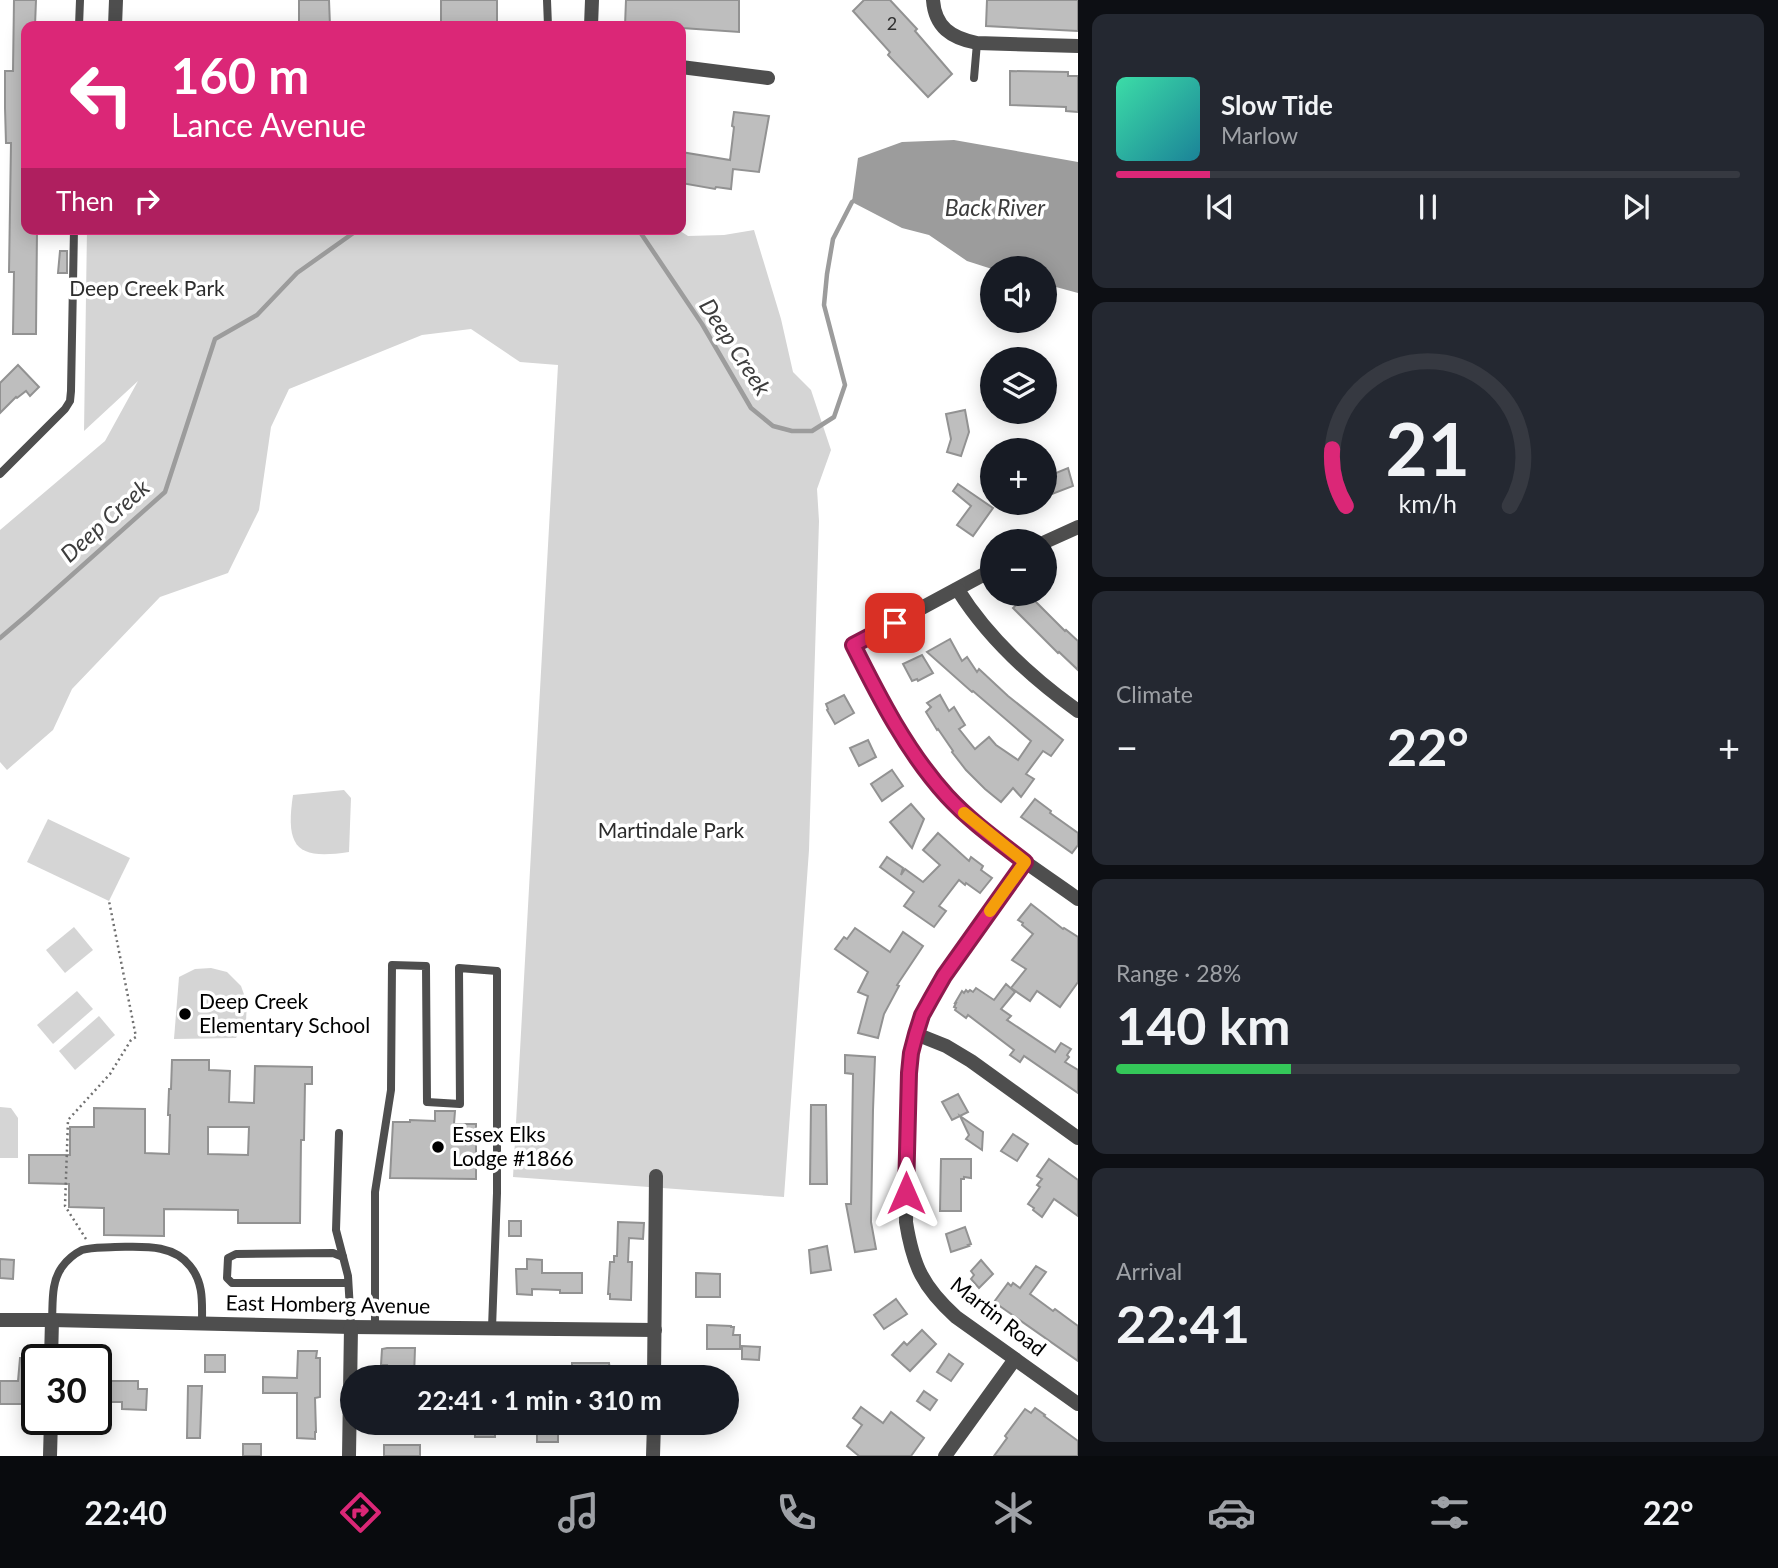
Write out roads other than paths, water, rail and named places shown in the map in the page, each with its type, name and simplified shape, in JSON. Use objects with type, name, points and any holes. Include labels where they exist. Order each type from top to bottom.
[{"type":"street","points":[[115,21],[116,0]]},
{"type":"street","points":[[592,0],[592,21]]},
{"type":"street","points":[[933,0],[941,25],[949,33],[963,40],[977,43],[1078,46]]},
{"type":"street","points":[[686,68],[768,78]]},
{"type":"street","points":[[1057,537],[1078,527]]},
{"type":"street","points":[[980,577],[853,645],[917,761],[947,796],[963,813],[1025,862],[1078,899]]},
{"type":"street","points":[[958,590],[984,627],[1016,659],[1078,711]]},
{"type":"street","name":"Martin Road","points":[[1025,862],[944,976],[922,1015],[911,1053],[909,1073],[906,1222],[920,1275],[941,1303],[956,1317],[1078,1404]]},
{"type":"street","points":[[916,1034],[946,1046],[971,1061],[1078,1138]]},
{"type":"street","points":[[654,1365],[656,1175]]},
{"type":"street","name":"East Homberg Avenue","points":[[0,1320],[351,1327],[656,1329]]},
{"type":"street","points":[[51,1344],[52,1320]]},
{"type":"street","points":[[349,1456],[351,1327]]},
{"type":"street","points":[[945,1456],[1015,1359]]},
{"type":"street","points":[[50,1456],[51,1435]]},
{"type":"street","points":[[653,1435],[653,1456]]},
{"type":"lane","points":[[79,21],[80,0]]},
{"type":"lane","points":[[547,0],[548,21]]},
{"type":"lane","points":[[974,78],[977,43]]},
{"type":"lane","points":[[0,474],[57,418],[70,401],[74,235]]},
{"type":"lane","points":[[375,1327],[375,1192],[391,1090],[392,965],[426,966],[427,1102],[460,1104],[459,968],[497,971],[497,1193],[492,1328]]},
{"type":"lane","points":[[339,1133],[336,1230],[348,1283],[351,1327]]},
{"type":"lane","points":[[52,1320],[56,1276],[69,1258],[91,1248],[148,1247],[164,1249],[182,1257],[191,1267],[201,1287],[202,1323]]},
{"type":"lane","points":[[343,1257],[333,1253],[236,1255],[228,1258],[227,1278],[233,1283],[348,1283]]},
{"type":"water","name":"Back River","points":[[954,140],[1078,162],[1078,293],[1057,287],[1057,256],[980,256],[980,265],[967,261],[929,235],[902,228],[852,202],[858,158],[902,142]]},
{"type":"waterway","name":"Deep Creek","points":[[642,235],[702,324],[751,408],[773,426],[792,431],[812,431],[834,417],[845,385],[824,305],[833,239],[855,200]]},
{"type":"waterway","name":"Deep Creek","points":[[0,638],[165,492],[215,339],[257,315],[297,273],[351,235]]},
{"type":"place","name":"Deep Creek Elementary School","points":[[185,1014]]},
{"type":"place","name":"Essex Elks Lodge #1866","points":[[438,1147]]},
{"type":"park label","name":"Deep Creek Park","points":[[147,289]]},
{"type":"park label","name":"Martindale Park","points":[[671,831]]}]
